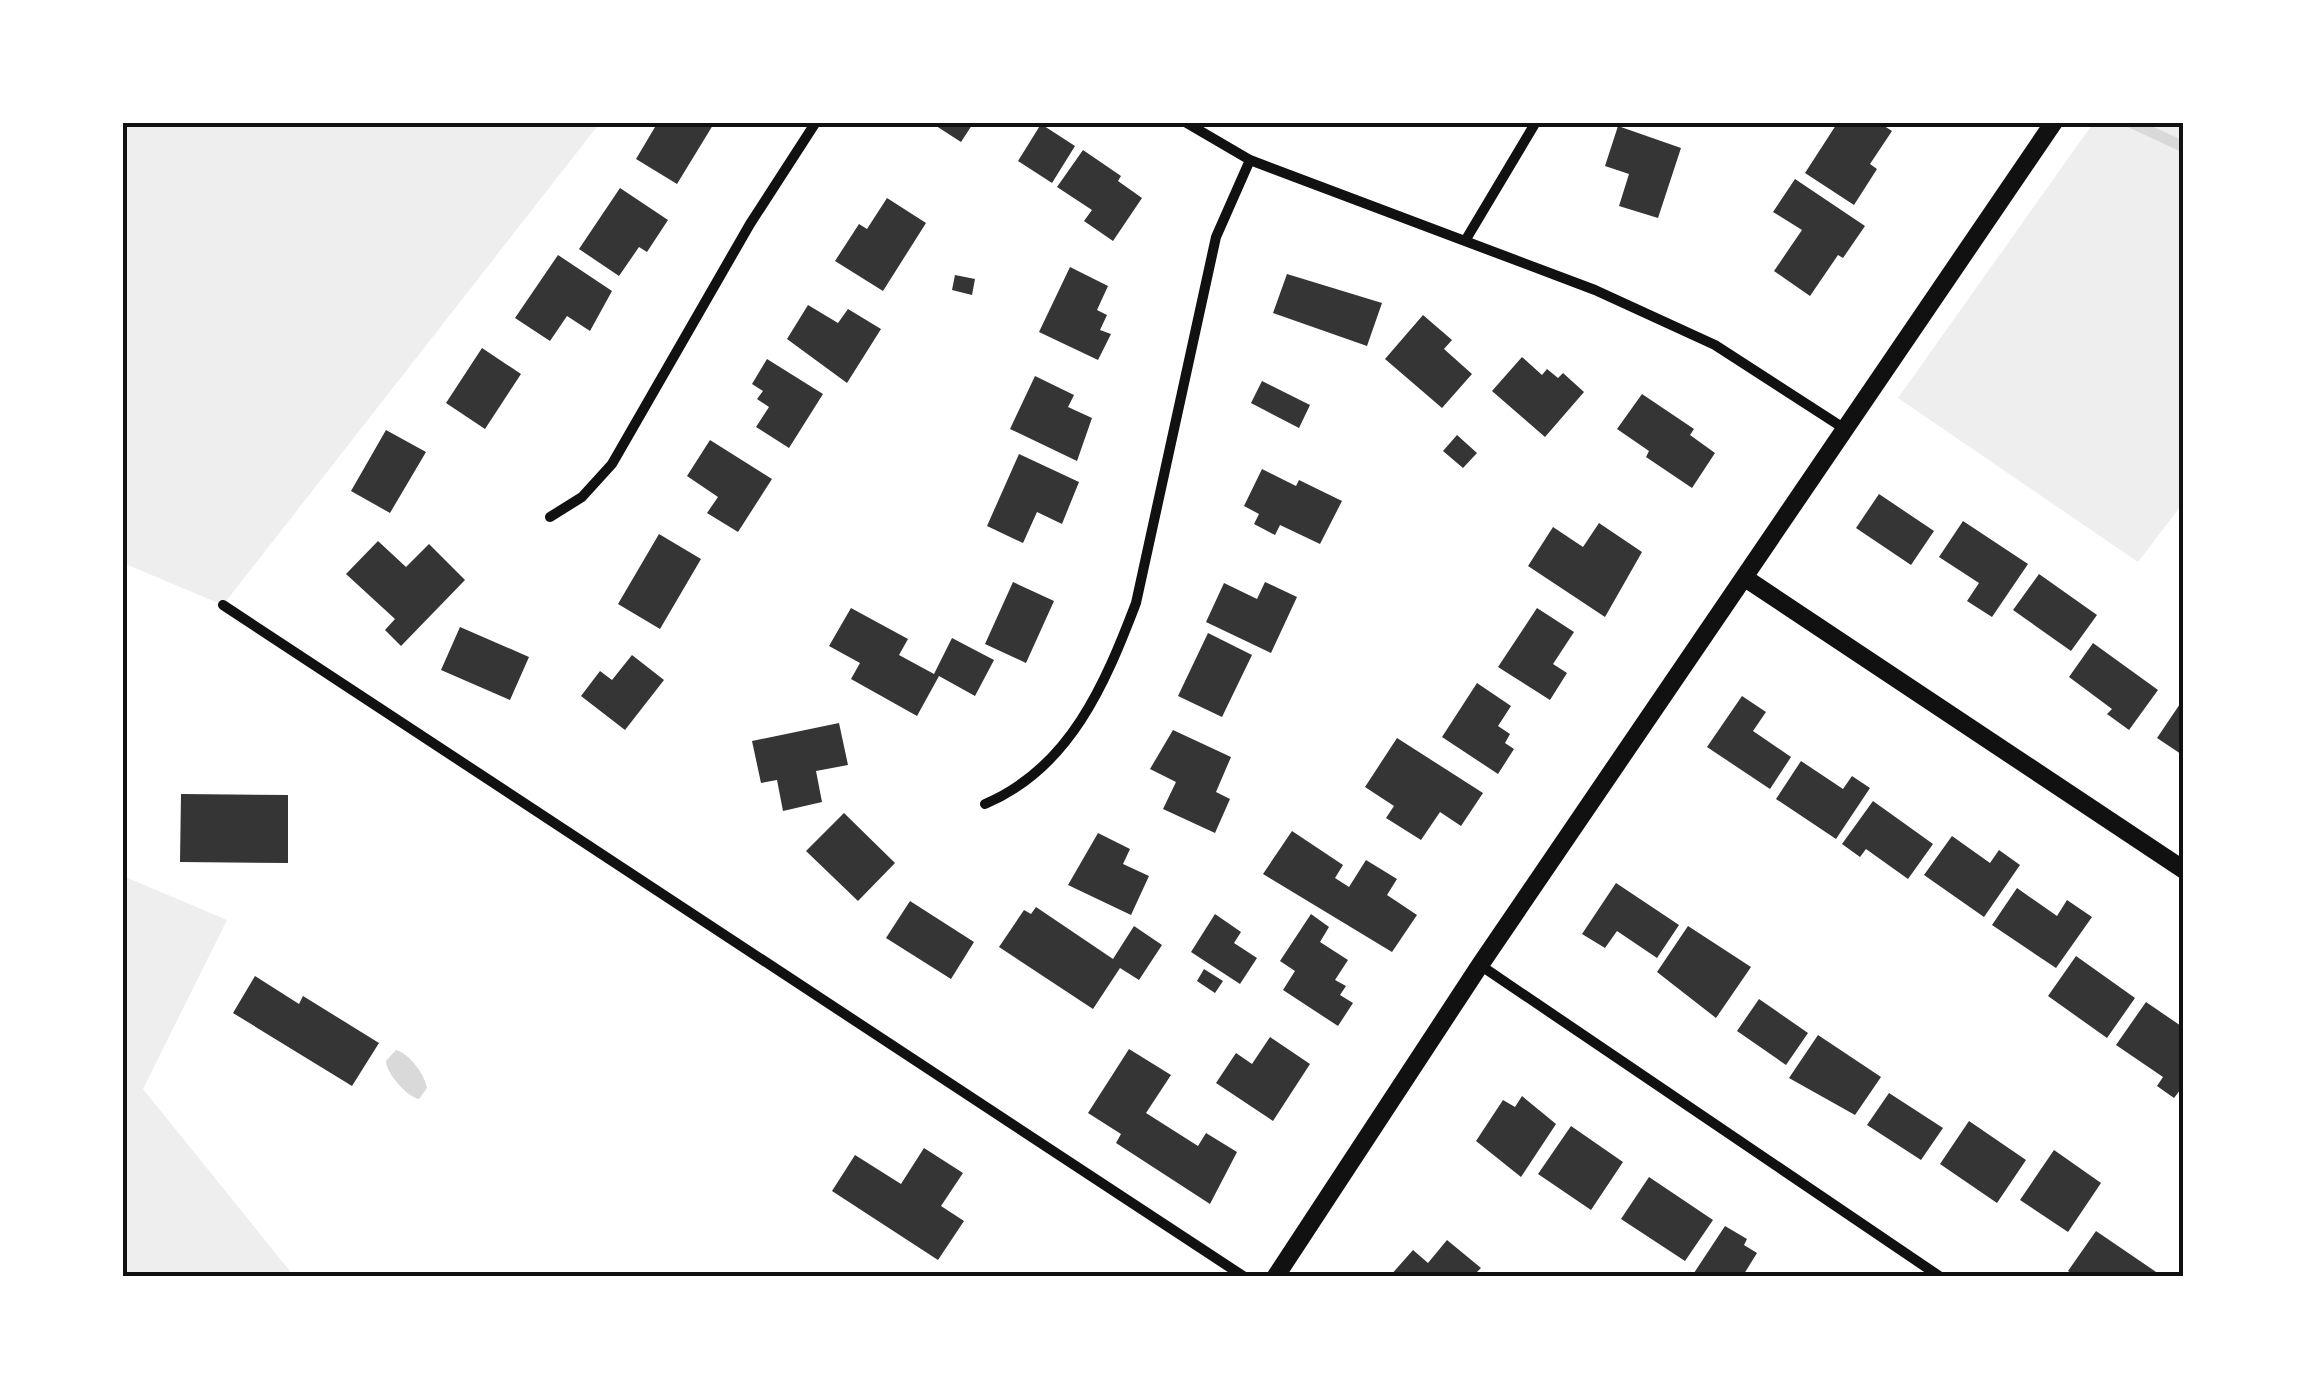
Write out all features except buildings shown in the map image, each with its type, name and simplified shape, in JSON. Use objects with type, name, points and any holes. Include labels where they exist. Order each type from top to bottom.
[{"type":"street","points":[[550,516],[582,497],[612,464],[750,224],[816,122]]},
{"type":"street","points":[[1185,122],[1250,160],[1595,290],[1715,345],[1845,429]]},
{"type":"street","points":[[1465,241],[1536,122]]},
{"type":"street","points":[[1276,1276],[1480,966],[2054,122]]},
{"type":"street","points":[[985,804],[1033,780],[1060,751],[1114,660],[1136,602],[1216,237],[1250,160]]},
{"type":"street","points":[[1745,578],[2184,870]]},
{"type":"street","points":[[223,605],[1243,1276]]},
{"type":"street","points":[[1480,966],[1939,1276]]},
{"type":"shaded area","points":[[2094,122],[2183,123],[2183,503],[2138,562],[1898,398]]},
{"type":"shaded area","points":[[122,123],[600,123],[223,605],[123,563]]},
{"type":"shaded area","points":[[123,876],[227,920],[143,1089],[294,1276],[123,1276]]},
{"type":"shaded area","points":[[396,1050],[411,1060],[423,1077],[427,1088],[419,1099],[403,1089],[389,1072],[386,1061]]},
{"type":"waterway","points":[[2130,122],[2184,147]]}]
